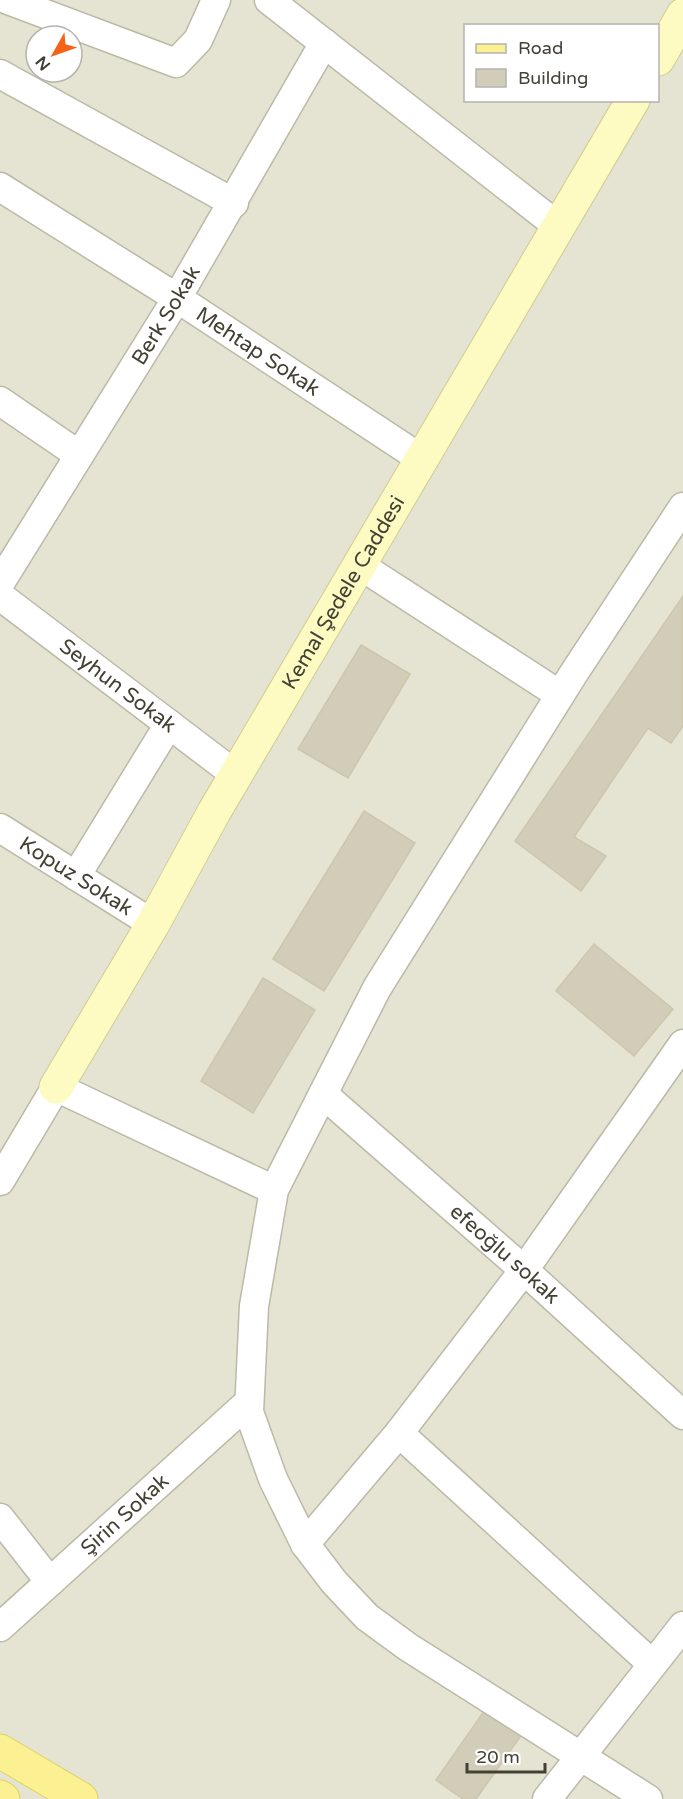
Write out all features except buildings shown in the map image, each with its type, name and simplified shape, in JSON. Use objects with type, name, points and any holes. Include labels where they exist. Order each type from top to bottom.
[{"type":"main road","points":[[0,1751],[81,1799]]},
{"type":"street","points":[[8,0],[176,63],[198,40],[216,0]]},
{"type":"street","points":[[269,0],[559,227]]},
{"type":"street","points":[[659,56],[683,15]]},
{"type":"street","name":"Berk Sokak","points":[[0,583],[234,203],[324,43]]},
{"type":"street","points":[[0,74],[234,203]]},
{"type":"street","name":"Kemal Şedele Caddesi","points":[[56,1088],[153,924],[236,775],[632,102]]},
{"type":"street","name":"Mehtap Sokak","points":[[0,187],[177,298],[423,460]]},
{"type":"street","points":[[0,401],[79,455]]},
{"type":"street","points":[[648,1799],[408,1647],[367,1617],[334,1582],[305,1544],[273,1479],[249,1412],[249,1402],[254,1305],[274,1190],[377,988],[560,695],[683,507]]},
{"type":"street","points":[[361,566],[560,695]]},
{"type":"street","name":"Seyhun Sokak","points":[[0,596],[236,775]]},
{"type":"street","points":[[76,876],[169,724]]},
{"type":"street","name":"Kopuz Sokak","points":[[0,828],[153,924]]},
{"type":"street","points":[[305,1544],[399,1432],[524,1270],[683,1044]]},
{"type":"street","points":[[0,1181],[56,1088],[274,1190]]},
{"type":"street","name":"efeoğlu sokak","points":[[323,1094],[524,1270],[683,1415]]},
{"type":"street","name":"Şirin Sokak","points":[[0,1627],[249,1402]]},
{"type":"street","points":[[399,1432],[652,1664]]},
{"type":"street","points":[[0,1518],[50,1582]]},
{"type":"street","points":[[547,1799],[683,1626]]},
{"type":"shaded area","points":[[0,0],[683,0],[683,1799],[0,1799]]}]
